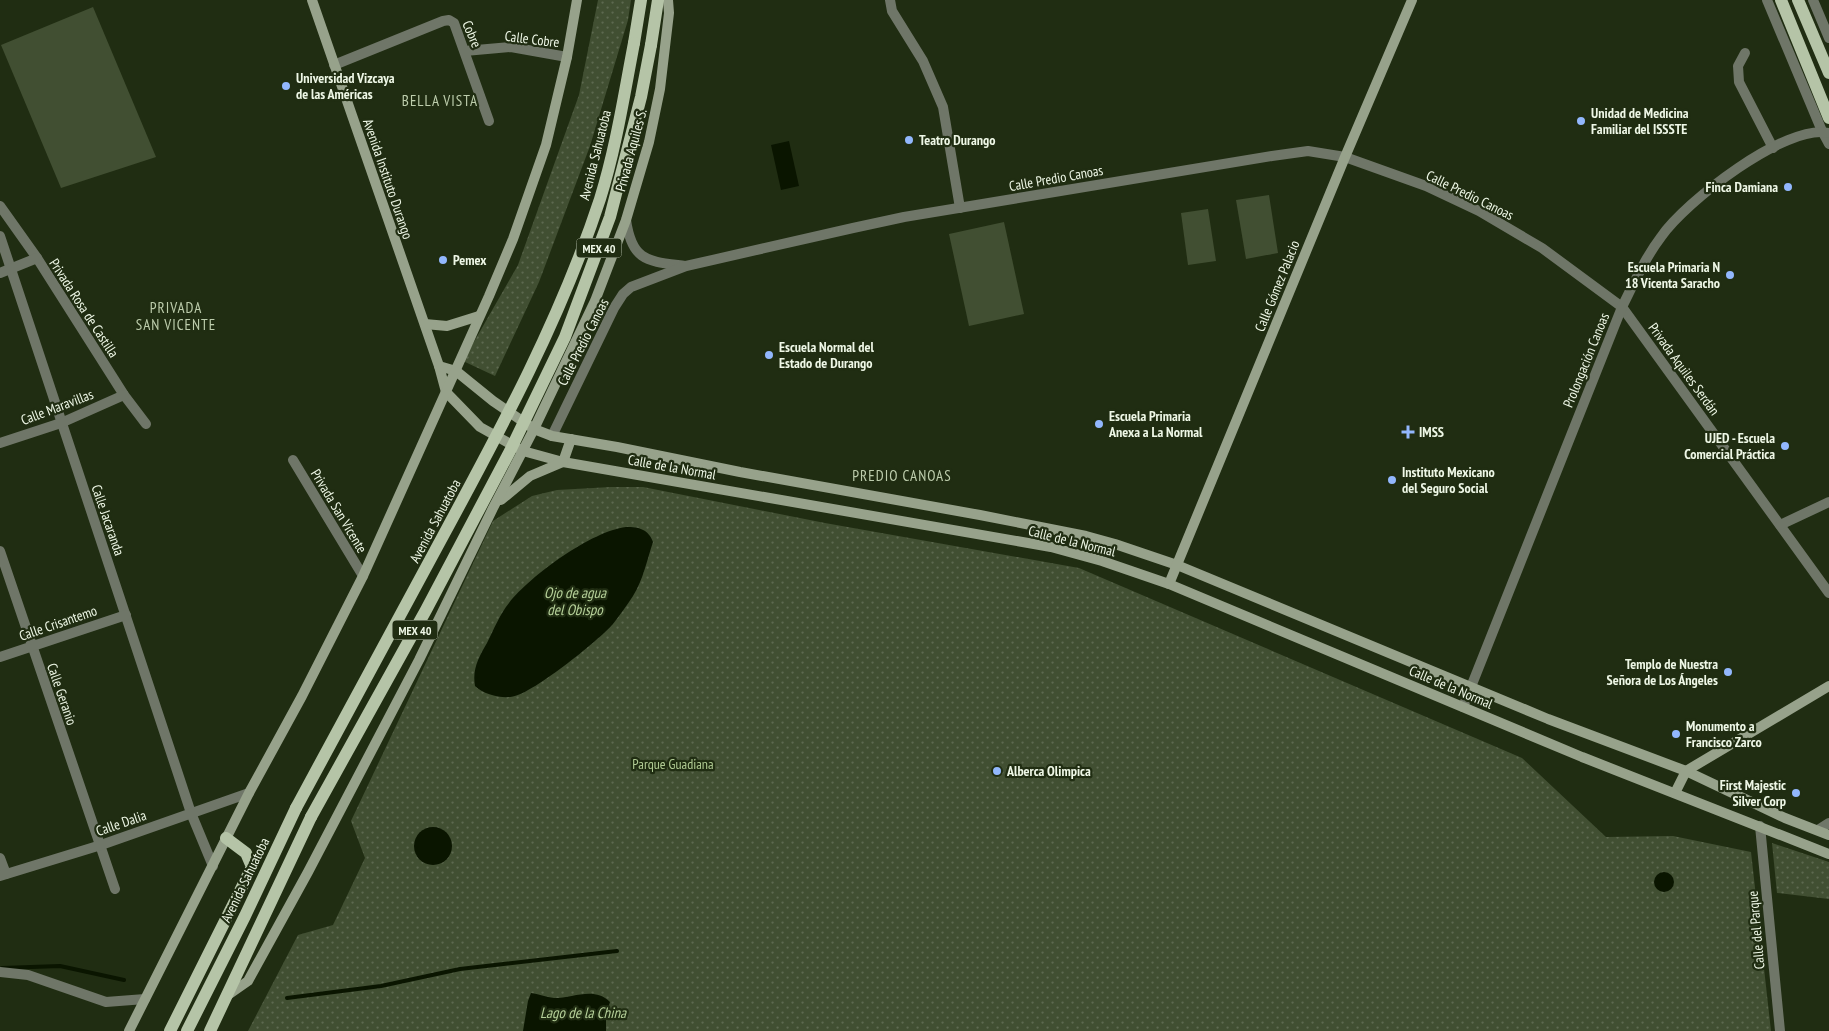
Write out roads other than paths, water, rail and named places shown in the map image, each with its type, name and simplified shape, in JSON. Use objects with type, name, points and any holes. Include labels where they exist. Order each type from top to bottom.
[{"type":"main road","name":"Avenida Sahuatoba","points":[[187,1031],[245,916],[296,808],[491,448],[548,332],[600,198],[620,120],[641,0]]},
{"type":"main road","name":"MEX 40","points":[[210,1031],[311,818],[426,610],[505,460],[566,336],[610,217],[641,97],[658,0]]},
{"type":"main road","points":[[1781,0],[1829,118]]},
{"type":"main road","points":[[1798,0],[1829,73]]},
{"type":"main road","points":[[170,1031],[252,867],[246,853],[226,838]]},
{"type":"street","name":"Avenida Instituto Durango","points":[[312,0],[425,324],[446,392]]},
{"type":"street","points":[[129,1031],[226,838],[302,696],[363,576],[456,371],[513,239],[546,145],[567,57],[577,0]]},
{"type":"street","name":"Privada Aquiles S.","points":[[228,995],[248,981],[419,660],[493,508],[524,451],[595,301],[626,220],[649,142],[660,89],[669,13],[668,0]]},
{"type":"street","points":[[890,0],[892,11],[923,61],[943,107],[960,208]]},
{"type":"street","name":"Calle Gómez Palacio","points":[[1169,584],[1345,157],[1412,0]]},
{"type":"street","points":[[1767,0],[1829,144]]},
{"type":"street","points":[[1813,0],[1829,38]]},
{"type":"street","name":"Cobre","points":[[334,65],[442,20],[449,20],[454,23],[489,121]]},
{"type":"street","name":"Calle Cobre","points":[[464,51],[511,48],[567,57]]},
{"type":"street","points":[[1745,53],[1738,66],[1739,82],[1773,148]]},
{"type":"street","name":"Prolongación Canoas","points":[[1463,707],[1622,307],[1646,259],[1662,235],[1688,206],[1724,178],[1773,148],[1802,135],[1825,132]]},
{"type":"street","name":"Calle Predio Canoas","points":[[552,436],[614,308],[623,294],[631,287],[640,283],[686,266],[853,228],[960,208],[1308,151],[1345,157],[1426,186],[1479,211],[1542,248],[1622,307]]},
{"type":"street","name":"Privada Rosa de Castilla","points":[[0,206],[36,258],[124,395],[146,424]]},
{"type":"street","points":[[626,220],[628,235],[638,254],[656,262],[686,266]]},
{"type":"street","name":"Calle Jacaranda","points":[[0,236],[191,814],[213,866]]},
{"type":"street","points":[[0,274],[36,258]]},
{"type":"street","name":"Privada Aquiles Serdán","points":[[1622,307],[1829,593]]},
{"type":"street","points":[[425,324],[447,326],[479,316]]},
{"type":"street","points":[[439,366],[456,371]]},
{"type":"street","name":"Calle de la Normal","points":[[456,371],[493,401],[534,429],[552,436],[980,515],[1086,536],[1115,544],[1177,565],[1548,719],[1686,772],[1786,818],[1829,835]]},
{"type":"street","name":"Calle de la Normal","points":[[446,392],[480,427],[524,451],[563,462],[1051,547],[1093,558],[1169,584],[1582,757],[1829,854]]},
{"type":"street","name":"Calle Maravillas","points":[[0,443],[61,423],[124,395]]},
{"type":"street","points":[[493,508],[511,490],[530,476],[563,462],[571,439]]},
{"type":"street","name":"Privada San Vicente","points":[[293,460],[363,576]]},
{"type":"street","points":[[1780,524],[1829,502]]},
{"type":"street","name":"Calle Geranio","points":[[0,551],[31,647],[115,889]]},
{"type":"street","name":"Calle Crisantemo","points":[[0,657],[126,615]]},
{"type":"street","points":[[1675,793],[1686,772],[1829,686]]},
{"type":"street","name":"Calle Dalia","points":[[3,875],[101,845],[249,794]]},
{"type":"street","points":[[1760,826],[1772,818],[1786,818]]},
{"type":"street","points":[[1818,830],[1829,823]]},
{"type":"street","name":"Calle del Parque","points":[[1760,826],[1780,1031]]},
{"type":"street","points":[[0,858],[3,875]]},
{"type":"street","points":[[0,972],[28,975],[106,1002],[145,999]]},
{"type":"water","points":[[789,141],[799,186],[781,190],[771,145]]},
{"type":"water","name":"Ojo de agua del Obispo","points":[[626,527],[646,532],[653,542],[636,590],[613,624],[594,642],[563,666],[519,695],[510,697],[496,696],[482,691],[475,686],[474,674],[479,658],[503,612],[519,592],[547,568],[580,545],[612,530]]},
{"type":"water","points":[[433,827],[446,833],[452,846],[446,859],[433,865],[420,859],[414,846],[420,833]]},
{"type":"water","points":[[1664,872],[1671,875],[1674,882],[1671,889],[1664,892],[1657,889],[1654,882],[1657,875]]},
{"type":"water","name":"Lago de la China","points":[[531,993],[554,998],[584,994],[604,997],[610,1002],[606,1014],[606,1031],[523,1031]]},
{"type":"waterway","points":[[287,998],[381,986],[460,969],[617,951]]},
{"type":"waterway","points":[[2,968],[60,966],[124,980]]},
{"type":"place","name":"Universidad Vizcaya de las Américas","points":[[286,86]]},
{"type":"place","name":"Unidad de Medicina Familiar del ISSSTE","points":[[1581,121]]},
{"type":"place","name":"Teatro Durango","points":[[909,140]]},
{"type":"place","name":"Finca Damiana","points":[[1788,187]]},
{"type":"place","name":"Pemex","points":[[443,260]]},
{"type":"place","name":"Escuela Primaria N 18 Vicenta Saracho","points":[[1730,275]]},
{"type":"place","name":"Escuela Normal del Estado de Durango","points":[[769,355]]},
{"type":"place","name":"Escuela Primaria Anexa a La Normal","points":[[1099,424]]},
{"type":"place","name":"IMSS","points":[[1408,432]]},
{"type":"place","name":"UJED - Escuela Comercial Práctica","points":[[1785,446]]},
{"type":"place","name":"Instituto Mexicano del Seguro Social","points":[[1392,480]]},
{"type":"place","name":"Templo de Nuestra Señora de Los Ángeles","points":[[1728,672]]},
{"type":"place","name":"Monumento a Francisco Zarco","points":[[1676,734]]},
{"type":"place","name":"Alberca Olimpica","points":[[997,771]]},
{"type":"place","name":"First Majestic Silver Corp","points":[[1796,793]]},
{"type":"district","name":"BELLA VISTA","points":[[440,100]]},
{"type":"district","name":"PRIVADA SAN VICENTE","points":[[176,316]]},
{"type":"district","name":"PREDIO CANOAS","points":[[902,475]]},
{"type":"park label","name":"Parque Guadiana","points":[[673,764]]}]
